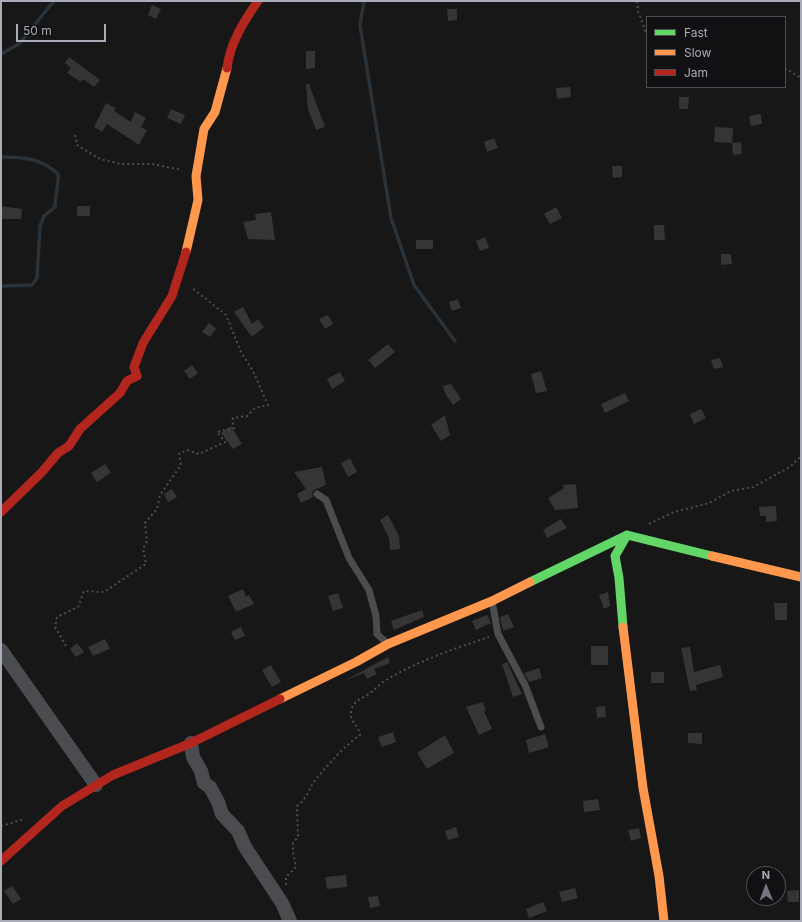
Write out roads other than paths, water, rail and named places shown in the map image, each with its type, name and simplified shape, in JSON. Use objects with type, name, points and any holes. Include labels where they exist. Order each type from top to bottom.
[{"type":"street","points":[[1,512],[42,472],[58,453],[69,446],[80,429],[120,393],[127,381],[137,376],[134,367],[143,343],[172,296],[191,236],[198,200],[196,176],[204,128],[214,112],[219,98],[227,71],[229,53],[246,18],[258,1]]},
{"type":"street","points":[[1,860],[62,806],[113,775],[191,743],[356,662],[388,644],[492,601],[627,535],[801,577]]},
{"type":"street","points":[[627,535],[615,556],[619,578],[622,620],[643,788],[660,876],[664,921]]},
{"type":"street","points":[[1,650],[96,785]]},
{"type":"street","points":[[191,743],[193,757],[201,771],[204,783],[210,787],[218,802],[222,814],[238,831],[245,847],[282,903],[290,921]]},
{"type":"lane","points":[[317,494],[326,500],[350,558],[369,590],[376,616],[377,634],[388,644]]},
{"type":"lane","points":[[492,601],[498,634],[525,685],[541,727]]},
{"type":"waterway","points":[[1,54],[19,44],[54,1]]},
{"type":"waterway","points":[[364,1],[360,25],[391,218],[414,285],[455,341]]},
{"type":"waterway","points":[[1,157],[17,157],[38,162],[52,169],[58,174],[55,207],[44,216],[40,226],[37,278],[32,285],[1,286]]}]
